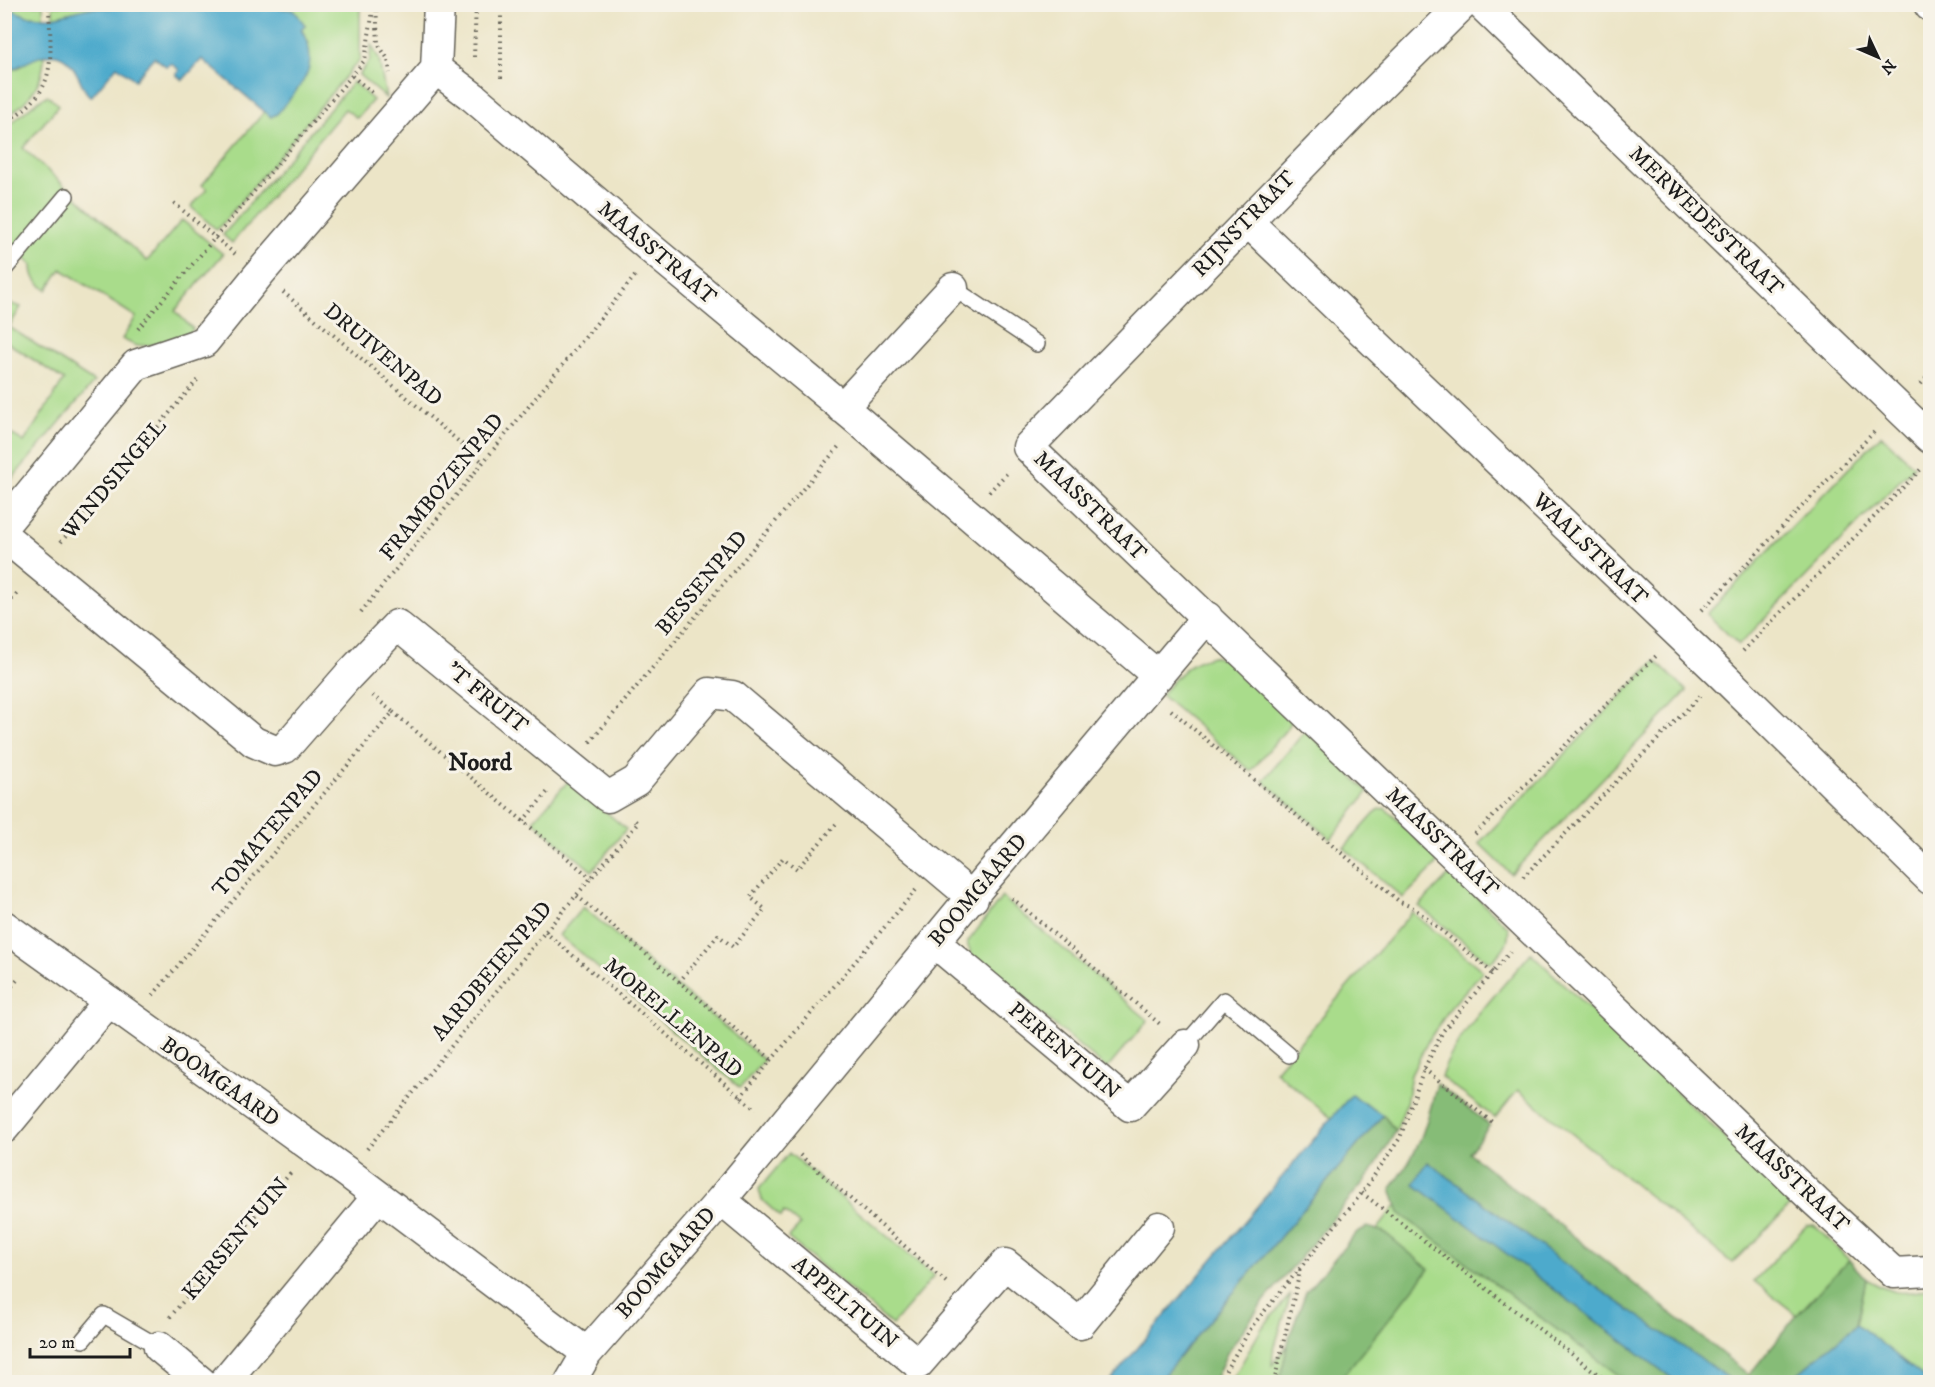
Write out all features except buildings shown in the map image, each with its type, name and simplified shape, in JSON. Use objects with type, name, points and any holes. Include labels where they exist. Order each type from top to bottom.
[{"type":"street","points":[[4,525],[136,365],[204,342],[260,273],[436,69],[439,4]]},
{"type":"street","name":"RIJNSTRAAT","points":[[1028,447],[1247,221],[1463,4]]},
{"type":"street","name":"MERWEDESTRAAT","points":[[1481,4],[1930,438]]},
{"type":"street","name":"MAASSTRAAT","points":[[436,69],[473,97],[968,514],[1152,683]]},
{"type":"street","name":"WAALSTRAAT","points":[[1247,221],[1721,674],[1930,879]]},
{"type":"street","points":[[851,415],[953,288]]},
{"type":"street","name":"MAASSTRAAT","points":[[1028,447],[1808,1194],[1894,1273],[1930,1271]]},
{"type":"street","name":"'T FRUIT","points":[[4,536],[254,742],[274,751],[285,748],[348,676],[397,625],[608,797]]},
{"type":"street","name":"BOOMGAARD","points":[[4,926],[348,1173],[587,1353],[721,1200],[1207,617]]},
{"type":"street","points":[[608,797],[636,781],[710,693],[733,696],[935,867],[980,888]]},
{"type":"street","name":"PERENTUIN","points":[[934,942],[1130,1107],[1185,1045]]},
{"type":"street","points":[[4,1128],[109,1001]]},
{"type":"street","points":[[224,1383],[378,1196]]},
{"type":"street","name":"APPELTUIN","points":[[721,1200],[918,1364],[1005,1264],[1080,1324],[1159,1227]]},
{"type":"street","points":[[159,1347],[201,1383]]},
{"type":"street","points":[[570,1383],[587,1353]]},
{"type":"lane","points":[[4,270],[66,196]]},
{"type":"lane","points":[[953,288],[1037,344]]},
{"type":"lane","name":"PERENTUIN","points":[[1185,1045],[1224,1000],[1288,1055]]},
{"type":"lane","points":[[83,1340],[104,1315],[159,1347]]},
{"type":"path","points":[[133,335],[365,60],[375,4]]},
{"type":"path","points":[[375,4],[378,44],[388,59],[397,113]]},
{"type":"path","points":[[473,97],[476,4]]},
{"type":"path","points":[[501,4],[501,121]]},
{"type":"path","points":[[4,123],[18,114],[40,92],[50,68],[49,5]]},
{"type":"path","points":[[174,203],[260,273]]},
{"type":"path","name":"FRAMBOZENPAD","points":[[358,616],[655,252]]},
{"type":"path","name":"DRUIVENPAD","points":[[260,273],[484,463]]},
{"type":"path","name":"WINDSINGEL","points":[[4,609],[207,369],[204,342]]},
{"type":"path","name":"BESSENPAD","points":[[523,821],[570,766],[851,415]]},
{"type":"path","name":"MAASSTRAAT","points":[[968,514],[1010,471],[1028,447]]},
{"type":"path","points":[[348,676],[591,878]]},
{"type":"path","points":[[1152,683],[1400,902],[1414,908],[1493,973]]},
{"type":"path","name":"TOMATENPAD","points":[[132,1019],[393,712]]},
{"type":"path","name":"AARDBEIENPAD","points":[[348,1173],[545,932],[638,823],[608,797]]},
{"type":"path","points":[[679,982],[718,935],[733,947],[765,909],[750,897],[783,858],[797,869],[856,800]]},
{"type":"path","points":[[740,1097],[935,867]]},
{"type":"path","points":[[980,888],[1185,1045]]},
{"type":"path","points":[[577,896],[772,1060]]},
{"type":"path","points":[[1221,1383],[1227,1368],[1253,1325],[1362,1193],[1400,1138],[1424,1068],[1443,1032],[1530,928]]},
{"type":"path","name":"MORELLENPAD","points":[[545,932],[780,1129],[792,1148],[970,1303]]},
{"type":"path","points":[[1424,1068],[1492,1122]]},
{"type":"path","name":"KERSENTUIN","points":[[159,1347],[159,1331],[312,1147]]},
{"type":"path","points":[[1362,1193],[1608,1383]]},
{"type":"path","points":[[1274,1383],[1302,1263]]},
{"type":"green space","points":[[4,5],[43,5],[43,17],[27,16]]},
{"type":"green space","points":[[53,5],[360,5],[360,59],[217,230],[191,207],[207,189],[202,185],[265,111],[271,117],[309,43],[301,28],[305,25],[89,8],[53,17]]},
{"type":"green space","points":[[371,44],[379,59],[386,98],[359,75],[370,60]]},
{"type":"green space","points":[[44,54],[42,74],[34,91],[21,106],[5,118],[5,72],[20,67],[31,58]]},
{"type":"green space","points":[[353,82],[373,100],[357,118],[345,109],[232,243],[223,235]]},
{"type":"green space","points":[[48,96],[59,105],[23,148],[147,261],[182,220],[223,254],[175,311],[193,329],[176,343],[136,346],[122,339],[136,317],[61,269],[47,290],[36,280],[32,265],[5,241],[5,128],[39,100]]},
{"type":"green space","points":[[5,302],[21,307],[9,327],[94,382],[10,481],[5,479],[5,430],[24,442],[64,380],[5,341]]},
{"type":"green space","points":[[1881,435],[1914,466],[1739,645],[1707,614]]},
{"type":"green space","points":[[1213,656],[1238,665],[1293,718],[1289,726],[1251,771],[1161,695],[1178,675],[1190,666]]},
{"type":"green space","points":[[1655,661],[1687,691],[1511,874],[1479,843]]},
{"type":"green space","points":[[1308,731],[1368,792],[1331,839],[1263,781],[1301,736]]},
{"type":"green space","points":[[569,780],[626,829],[592,871],[533,821]]},
{"type":"green space","points":[[1385,808],[1438,860],[1435,866],[1403,898],[1344,848],[1378,810]]},
{"type":"green space","points":[[1453,875],[1508,927],[1507,943],[1490,963],[1419,906],[1448,876]]},
{"type":"green space","points":[[1002,897],[1148,1020],[1107,1069],[972,956],[967,943]]},
{"type":"green space","points":[[583,907],[764,1060],[740,1088],[559,935]]},
{"type":"green space","points":[[1412,912],[1483,971],[1451,1007],[1428,1041],[1411,1075],[1406,1104],[1396,1131],[1383,1115],[1351,1096],[1331,1118],[1275,1071]]},
{"type":"green space","points":[[1531,953],[1793,1203],[1732,1263],[1518,1090],[1495,1118],[1441,1077],[1457,1044],[1468,1028]]},
{"type":"green space","points":[[1437,1084],[1490,1125],[1469,1153],[1749,1375],[1797,1315],[1849,1260],[1866,1279],[1857,1324],[1788,1382],[1734,1382],[1589,1282],[1428,1162],[1415,1184],[1677,1382],[1628,1382],[1399,1213],[1391,1188],[1415,1151]]},
{"type":"green space","points":[[1383,1115],[1396,1131],[1371,1173],[1261,1305],[1227,1353],[1214,1382],[1158,1382]]},
{"type":"green space","points":[[789,1153],[934,1276],[892,1325],[788,1238],[800,1225],[784,1212],[781,1217],[762,1200],[759,1189]]},
{"type":"green space","points":[[1402,1198],[1717,1382],[1231,1382],[1262,1328],[1291,1294],[1273,1352],[1272,1365]]},
{"type":"green space","points":[[1807,1225],[1814,1225],[1849,1260],[1797,1315],[1754,1281]]},
{"type":"green space","points":[[1367,1227],[1384,1232],[1429,1269],[1338,1382],[1279,1382],[1290,1335],[1306,1292],[1357,1232]]},
{"type":"green space","points":[[1866,1279],[1890,1291],[1904,1293],[1930,1288],[1930,1382],[1857,1324]]},
{"type":"water","points":[[5,7],[27,16],[43,17],[53,17],[89,8],[267,7],[294,10],[305,25],[301,29],[310,54],[309,65],[306,75],[294,94],[277,114],[271,117],[202,59],[183,80],[176,75],[179,70],[171,63],[167,67],[154,57],[135,80],[117,66],[91,97],[69,63],[61,57],[43,56],[5,72]]},
{"type":"water","points":[[1351,1095],[1383,1115],[1158,1382],[1109,1382]]},
{"type":"water","points":[[1428,1162],[1589,1282],[1734,1382],[1677,1382],[1414,1184]]},
{"type":"water","points":[[1857,1324],[1930,1382],[1788,1382]]},
{"type":"district","name":"Noord","points":[[480,763]]}]
